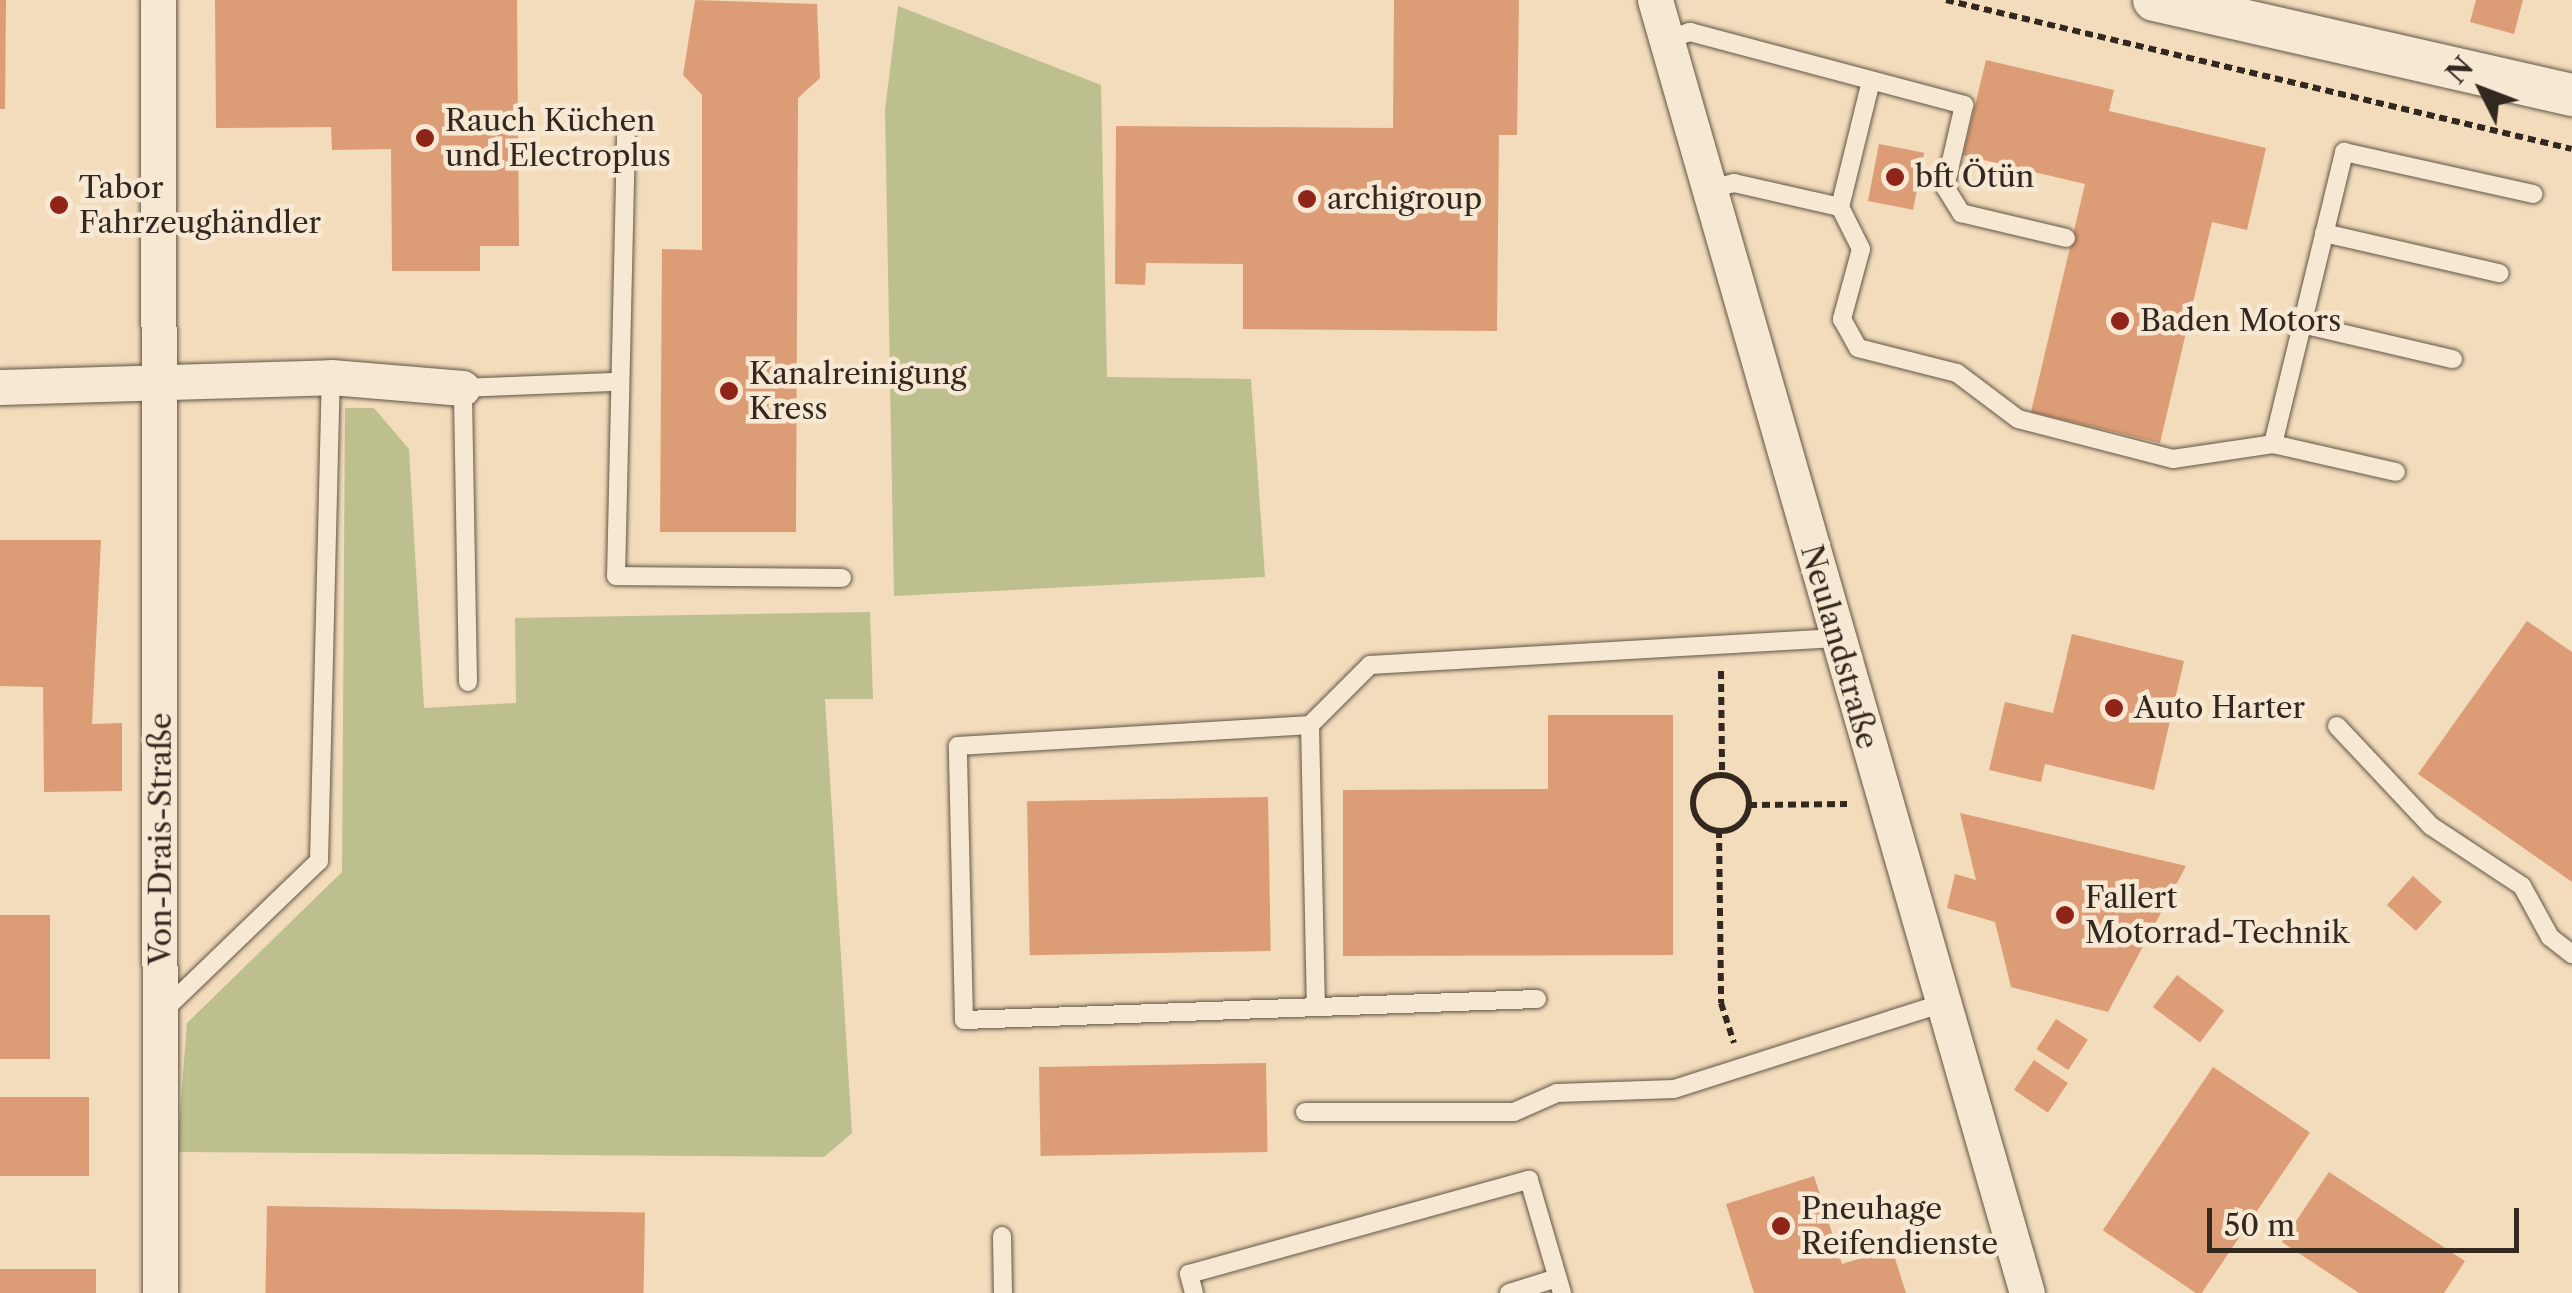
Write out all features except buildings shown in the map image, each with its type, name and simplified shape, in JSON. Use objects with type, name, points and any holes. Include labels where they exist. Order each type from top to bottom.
[{"type":"street","name":"Von-Drais-Straße","points":[[158,0],[160,1293]]},
{"type":"street","name":"Neulandstraße","points":[[1655,0],[1661,42],[2027,1293]]},
{"type":"street","points":[[2154,0],[2572,95]]},
{"type":"street","points":[[0,387],[331,377],[463,388]]},
{"type":"lane","points":[[1661,42],[1690,32],[1964,106],[1945,188],[1960,212],[2066,238]]},
{"type":"lane","points":[[1871,81],[1840,207],[1860,249],[1842,320],[1858,348],[1957,373],[2018,419],[2173,459],[2273,444],[2396,472]]},
{"type":"lane","points":[[626,136],[627,302],[615,382],[616,576],[842,578]]},
{"type":"lane","points":[[2273,444],[2344,152],[2533,194]]},
{"type":"lane","points":[[1706,190],[1734,184],[1840,207]]},
{"type":"lane","points":[[2324,233],[2500,274]]},
{"type":"lane","points":[[2302,324],[2453,359]]},
{"type":"lane","points":[[162,1012],[318,861],[331,377]]},
{"type":"lane","points":[[468,682],[463,388],[615,382]]},
{"type":"lane","points":[[1537,1000],[964,1020],[958,746],[1310,725],[1370,665],[1721,648],[1836,638]]},
{"type":"lane","points":[[1310,725],[1316,1008]]},
{"type":"lane","points":[[2337,726],[2430,826],[2522,886],[2550,937],[2572,954]]},
{"type":"lane","points":[[1304,1112],[1514,1112],[1558,1093],[1674,1090],[1944,1004]]},
{"type":"lane","points":[[1194,1293],[1189,1274],[1529,1180],[1559,1286],[1509,1293]]},
{"type":"lane","points":[[1002,1236],[1003,1293]]},
{"type":"path","points":[[1946,0],[2572,149]]},
{"type":"path","points":[[1721,648],[1722,775]]},
{"type":"path","points":[[1722,775],[1749,792],[1749,805],[1732,831],[1719,830],[1693,814],[1694,790],[1722,775]]},
{"type":"path","points":[[1749,805],[1858,804]]},
{"type":"path","points":[[1719,830],[1720,1003],[1742,1068]]},
{"type":"green space","points":[[898,6],[1101,85],[1107,377],[1251,379],[1265,577],[894,596],[885,110]]},
{"type":"green space","points":[[345,408],[374,408],[409,449],[424,708],[516,703],[515,618],[870,612],[873,699],[825,699],[852,1133],[824,1157],[177,1152],[187,1023],[342,872]]},
{"type":"place","name":"Rauch Küchen und Electroplus","points":[[425,138]]},
{"type":"place","name":"bft Ötün","points":[[1895,177]]},
{"type":"place","name":"archigroup","points":[[1307,199]]},
{"type":"place","name":"Tabor Fahrzeughändler","points":[[59,205]]},
{"type":"place","name":"Baden Motors","points":[[2120,321]]},
{"type":"place","name":"Kanalreinigung Kress","points":[[729,391]]},
{"type":"place","name":"Auto Harter","points":[[2114,708]]},
{"type":"place","name":"Fallert Motorrad-Technik","points":[[2065,915]]},
{"type":"place","name":"Pneuhage Reifendienste","points":[[1781,1226]]}]
